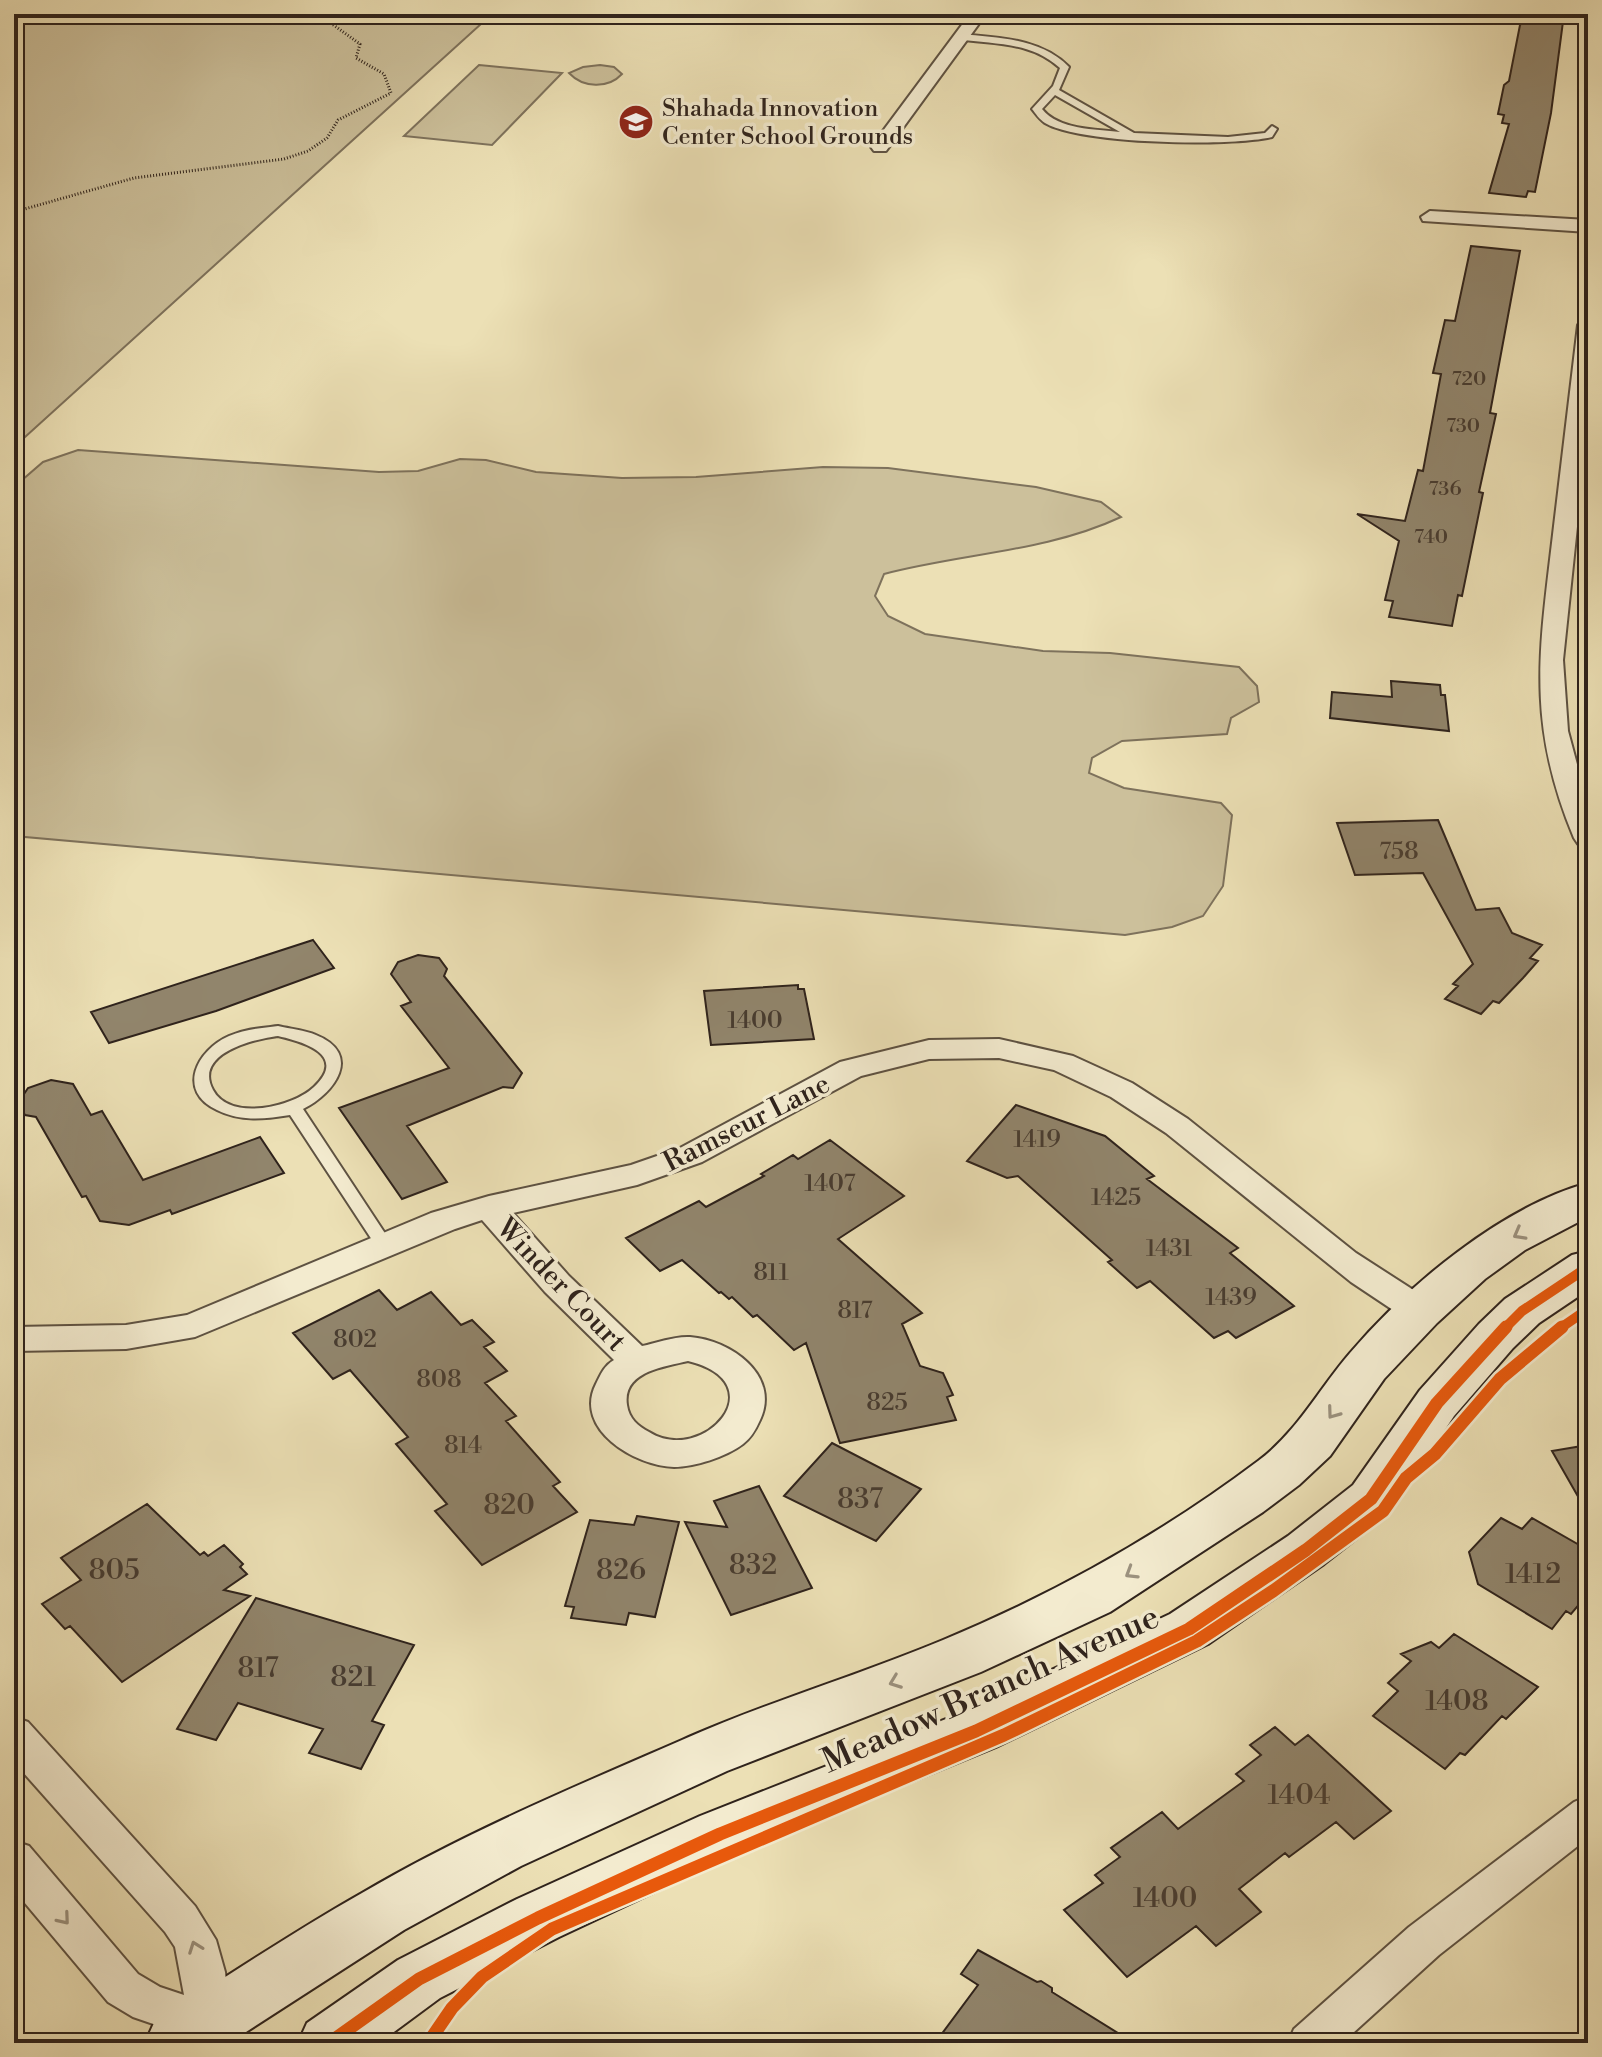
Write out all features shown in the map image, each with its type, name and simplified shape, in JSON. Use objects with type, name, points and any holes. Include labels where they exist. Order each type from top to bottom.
[{"type":"main road","name":"Meadow Branch Avenue","points":[[203,2036],[383,1911],[500,1848],[707,1754],[962,1656],[1091,1597],[1245,1498],[1281,1471],[1312,1443],[1367,1366],[1420,1311],[1469,1267],[1509,1239],[1588,1198]]},
{"type":"main road","name":"Meadow Branch Avenue","points":[[329,2043],[419,1979],[538,1918],[720,1834],[976,1731],[1189,1629],[1306,1550],[1371,1499],[1437,1403],[1496,1336],[1522,1311],[1588,1267]]},
{"type":"street","points":[[880,147],[978,14]]},
{"type":"street","points":[[1430,217],[1588,226]]},
{"type":"street","points":[[1588,325],[1577,507],[1551,660],[1557,757],[1588,838]]},
{"type":"street","name":"Ramseur Lane","points":[[14,1339],[120,1340],[158,1336],[195,1325],[384,1245],[489,1207],[637,1174],[691,1155],[851,1069],[879,1059],[915,1051],[983,1047],[1027,1051],[1062,1060],[1145,1101],[1185,1130],[1346,1263],[1420,1311]]},
{"type":"street","name":"Winder Court","points":[[489,1207],[557,1284],[635,1360]]},
{"type":"street","points":[[14,1734],[180,1919],[195,1940],[203,1972],[203,2036]]},
{"type":"street","points":[[1310,2043],[1424,1941],[1588,1814]]},
{"type":"street","points":[[14,1859],[123,1988],[203,2036]]},
{"type":"lane","points":[[961,37],[1046,51],[1065,67],[1055,91],[1037,109],[1046,120],[1085,130],[1254,139],[1269,135],[1272,129]]},
{"type":"lane","points":[[1055,91],[1130,134]]},
{"type":"lane","points":[[278,1031],[302,1033],[317,1039],[330,1051],[335,1066],[329,1085],[315,1099],[294,1108],[270,1113],[237,1112],[218,1105],[205,1095],[200,1081],[202,1069],[212,1055],[230,1042],[252,1034],[278,1031]]},
{"type":"lane","points":[[294,1108],[384,1245]]},
{"type":"path","points":[[14,212],[152,175],[292,157],[326,141],[338,120],[391,93],[391,80],[387,75],[356,58],[360,44],[325,19],[332,14]]},
{"type":"shaded area","points":[[14,14],[492,14],[14,447]]},
{"type":"shaded area","points":[[479,65],[562,73],[492,145],[404,136]]},
{"type":"shaded area","points":[[583,67],[614,67],[622,74],[610,82],[596,85],[581,82],[569,73]]},
{"type":"shaded area","points":[[78,450],[379,472],[418,471],[460,459],[486,460],[536,472],[622,478],[696,477],[823,467],[888,468],[1036,487],[1101,502],[1121,517],[1064,538],[884,574],[875,596],[888,616],[925,634],[1043,651],[1110,653],[1239,667],[1257,686],[1259,702],[1231,718],[1227,734],[1122,741],[1092,758],[1089,773],[1124,788],[1221,803],[1232,815],[1223,886],[1203,916],[1172,927],[1125,935],[14,836],[14,487],[43,462]]},
{"type":"building","points":[[1531,14],[1564,14],[1551,113],[1535,192],[1528,191],[1526,197],[1489,193],[1509,124],[1502,123],[1504,115],[1498,114],[1504,85],[1509,81],[1520,25]]},
{"type":"building","points":[[1471,246],[1520,251],[1490,413],[1496,414],[1479,492],[1483,493],[1462,596],[1458,595],[1452,626],[1389,617],[1393,601],[1385,600],[1399,541],[1357,514],[1405,521],[1418,470],[1423,471],[1441,374],[1433,373],[1445,320],[1455,321]]},
{"type":"building","points":[[1391,681],[1440,685],[1441,695],[1445,695],[1449,731],[1330,718],[1332,692],[1392,697]]},
{"type":"building","points":[[1438,820],[1476,910],[1499,908],[1512,933],[1542,945],[1530,958],[1538,961],[1523,978],[1499,1003],[1493,1001],[1481,1014],[1445,999],[1458,986],[1453,984],[1473,964],[1423,873],[1355,875],[1337,823]]},
{"type":"building","points":[[313,940],[334,968],[216,1011],[109,1043],[91,1012]]},
{"type":"building","points":[[418,955],[439,958],[447,969],[444,976],[522,1073],[513,1088],[503,1087],[407,1126],[447,1182],[402,1199],[339,1108],[449,1068],[401,1006],[411,1002],[391,974],[398,962]]},
{"type":"building","points":[[798,985],[798,989],[804,989],[814,1039],[711,1045],[704,991]]},
{"type":"building","points":[[51,1080],[73,1084],[91,1115],[102,1111],[143,1180],[260,1137],[284,1173],[172,1214],[170,1210],[129,1225],[100,1221],[86,1196],[82,1197],[36,1117],[25,1115],[18,1103],[28,1088]]},
{"type":"building","points":[[1016,1105],[1105,1136],[1154,1176],[1147,1179],[1238,1248],[1230,1253],[1294,1306],[1236,1338],[1228,1331],[1214,1338],[1150,1281],[1137,1288],[1108,1262],[1112,1260],[1018,1176],[1007,1178],[967,1161]]},
{"type":"building","points":[[830,1140],[904,1196],[838,1239],[922,1313],[902,1324],[920,1366],[943,1373],[953,1395],[947,1397],[956,1420],[840,1443],[806,1343],[794,1350],[757,1315],[753,1317],[732,1297],[729,1299],[719,1293],[682,1260],[660,1271],[626,1238],[699,1201],[706,1207],[764,1176],[761,1174],[793,1155],[798,1159]]},
{"type":"building","points":[[379,1290],[397,1310],[431,1292],[461,1325],[472,1320],[494,1342],[484,1347],[507,1371],[485,1383],[516,1416],[506,1421],[560,1482],[553,1486],[577,1512],[482,1565],[435,1511],[447,1504],[396,1444],[408,1437],[350,1370],[333,1379],[293,1333]]},
{"type":"building","points":[[832,1443],[921,1489],[876,1541],[784,1496]]},
{"type":"building","points":[[1588,1445],[1588,1514],[1552,1451]]},
{"type":"building","points":[[759,1486],[812,1588],[731,1615],[685,1522],[727,1527],[714,1501]]},
{"type":"building","points":[[147,1504],[200,1555],[204,1552],[208,1556],[224,1545],[243,1564],[240,1567],[247,1574],[224,1590],[250,1596],[122,1682],[70,1626],[65,1629],[42,1604],[81,1580],[61,1558]]},
{"type":"building","points":[[637,1516],[679,1522],[655,1617],[629,1613],[626,1625],[571,1618],[574,1607],[565,1606],[590,1520],[634,1525]]},
{"type":"building","points":[[1501,1518],[1522,1529],[1532,1518],[1588,1550],[1588,1594],[1571,1614],[1566,1611],[1552,1629],[1478,1584],[1469,1552]]},
{"type":"building","points":[[256,1598],[414,1645],[372,1721],[384,1725],[361,1769],[309,1753],[323,1729],[238,1703],[216,1740],[177,1729]]},
{"type":"building","points":[[1454,1634],[1538,1687],[1506,1719],[1502,1716],[1465,1755],[1460,1753],[1445,1769],[1373,1716],[1398,1691],[1388,1683],[1411,1661],[1401,1654],[1431,1642],[1439,1648]]},
{"type":"building","points":[[1275,1727],[1295,1745],[1308,1735],[1391,1811],[1354,1839],[1336,1822],[1289,1857],[1285,1853],[1239,1889],[1261,1912],[1216,1946],[1196,1926],[1127,1977],[1064,1910],[1103,1883],[1095,1875],[1120,1857],[1111,1848],[1162,1812],[1178,1829],[1244,1781],[1236,1774],[1261,1755],[1250,1745]]},
{"type":"building","points":[[978,1950],[1037,1982],[1041,1981],[1052,1988],[1052,1992],[1134,2043],[935,2043],[978,1985],[961,1974]]},
{"type":"cycle path","points":[[329,2043],[419,1979],[538,1918],[720,1834],[976,1731],[1189,1629],[1306,1550],[1371,1499],[1437,1403],[1496,1336],[1522,1311],[1588,1267]]},
{"type":"cycle path","points":[[428,2043],[452,2008],[482,1977],[515,1951],[552,1929],[1004,1735],[1197,1641],[1273,1591],[1383,1511],[1406,1478],[1435,1454],[1500,1379],[1545,1338],[1588,1309]]},
{"type":"place","name":"Shahada Innovation Center School Grounds","points":[[636,122]]}]
